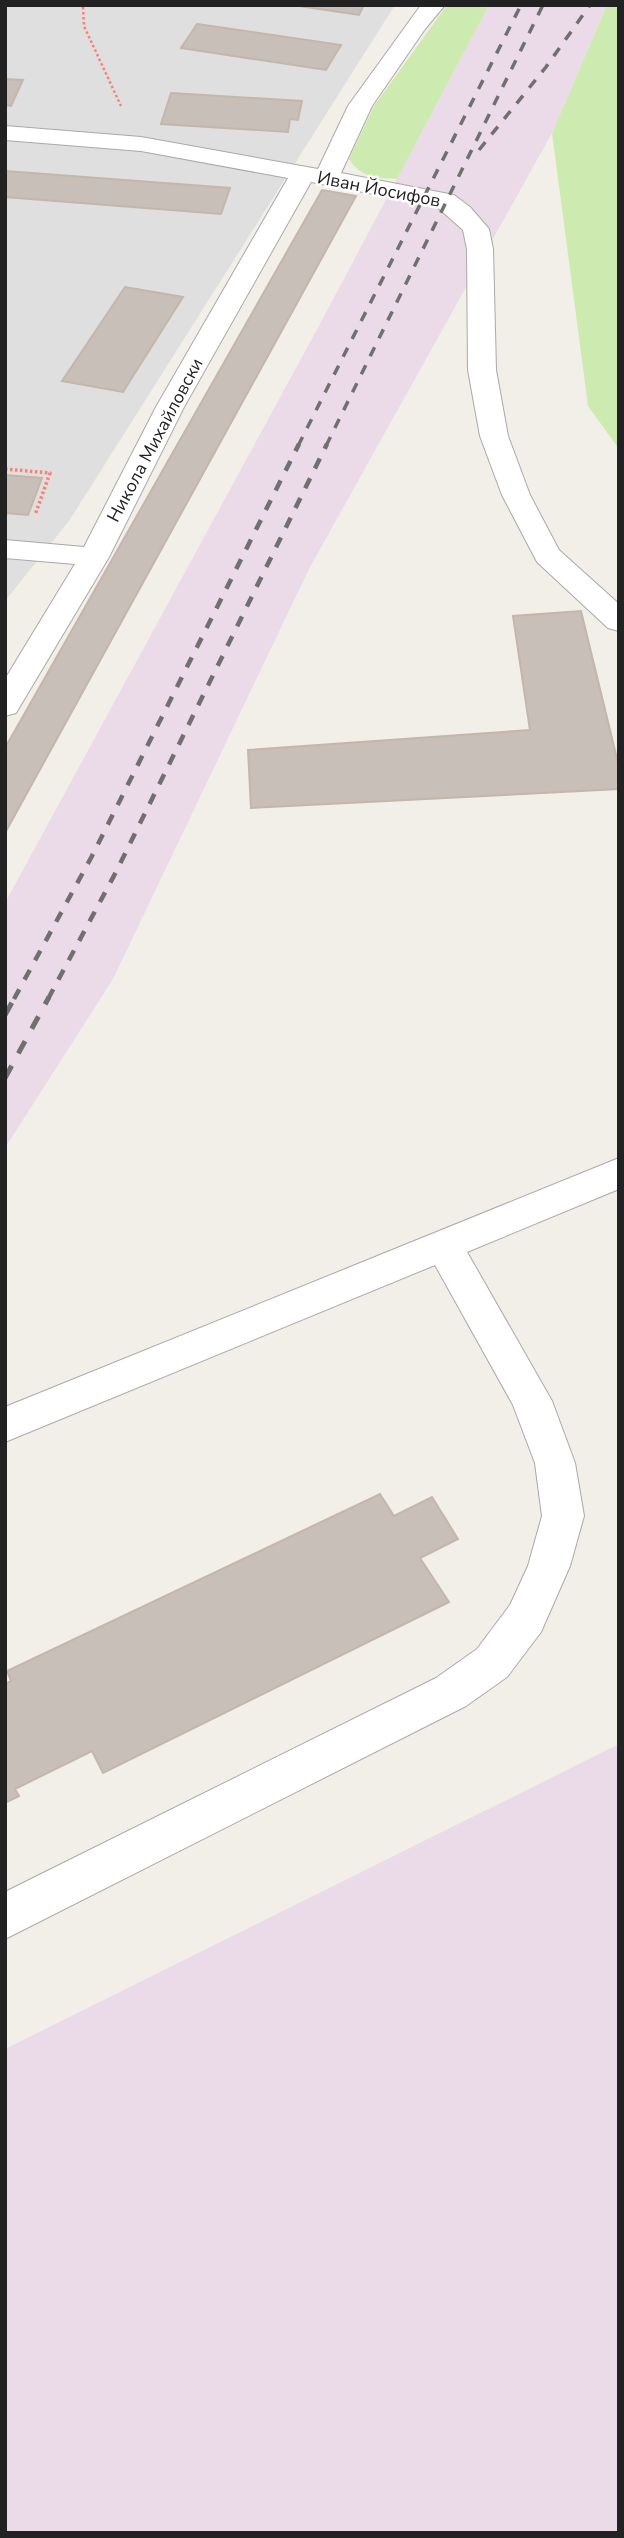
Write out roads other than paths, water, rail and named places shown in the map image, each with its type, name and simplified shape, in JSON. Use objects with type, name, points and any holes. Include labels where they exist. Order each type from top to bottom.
[{"type":"street","name":"Никола Михайловски","points":[[5,706],[20,661],[94,557],[170,407],[314,176],[417,24],[434,5]]},
{"type":"street","name":"Иван Йосифов","points":[[5,133],[141,144],[445,200],[461,212],[476,229],[480,249],[482,370],[494,436],[516,495],[547,555],[619,621]]},
{"type":"street","points":[[11,549],[94,557]]},
{"type":"street","points":[[5,1425],[619,1173]]},
{"type":"street","points":[[5,1916],[451,1692],[492,1663],[526,1618],[549,1566],[563,1516],[555,1463],[531,1401],[443,1244]]},
{"type":"railway","points":[[298,446],[521,5]]},
{"type":"railway","points":[[326,446],[543,5]]},
{"type":"railway","points":[[479,150],[546,67],[590,5]]},
{"type":"railway","points":[[14,999],[92,856],[299,444]]},
{"type":"railway","points":[[48,999],[116,872],[327,444]]},
{"type":"railway","points":[[5,1015],[15,997]]},
{"type":"railway","points":[[5,1078],[49,997]]}]
